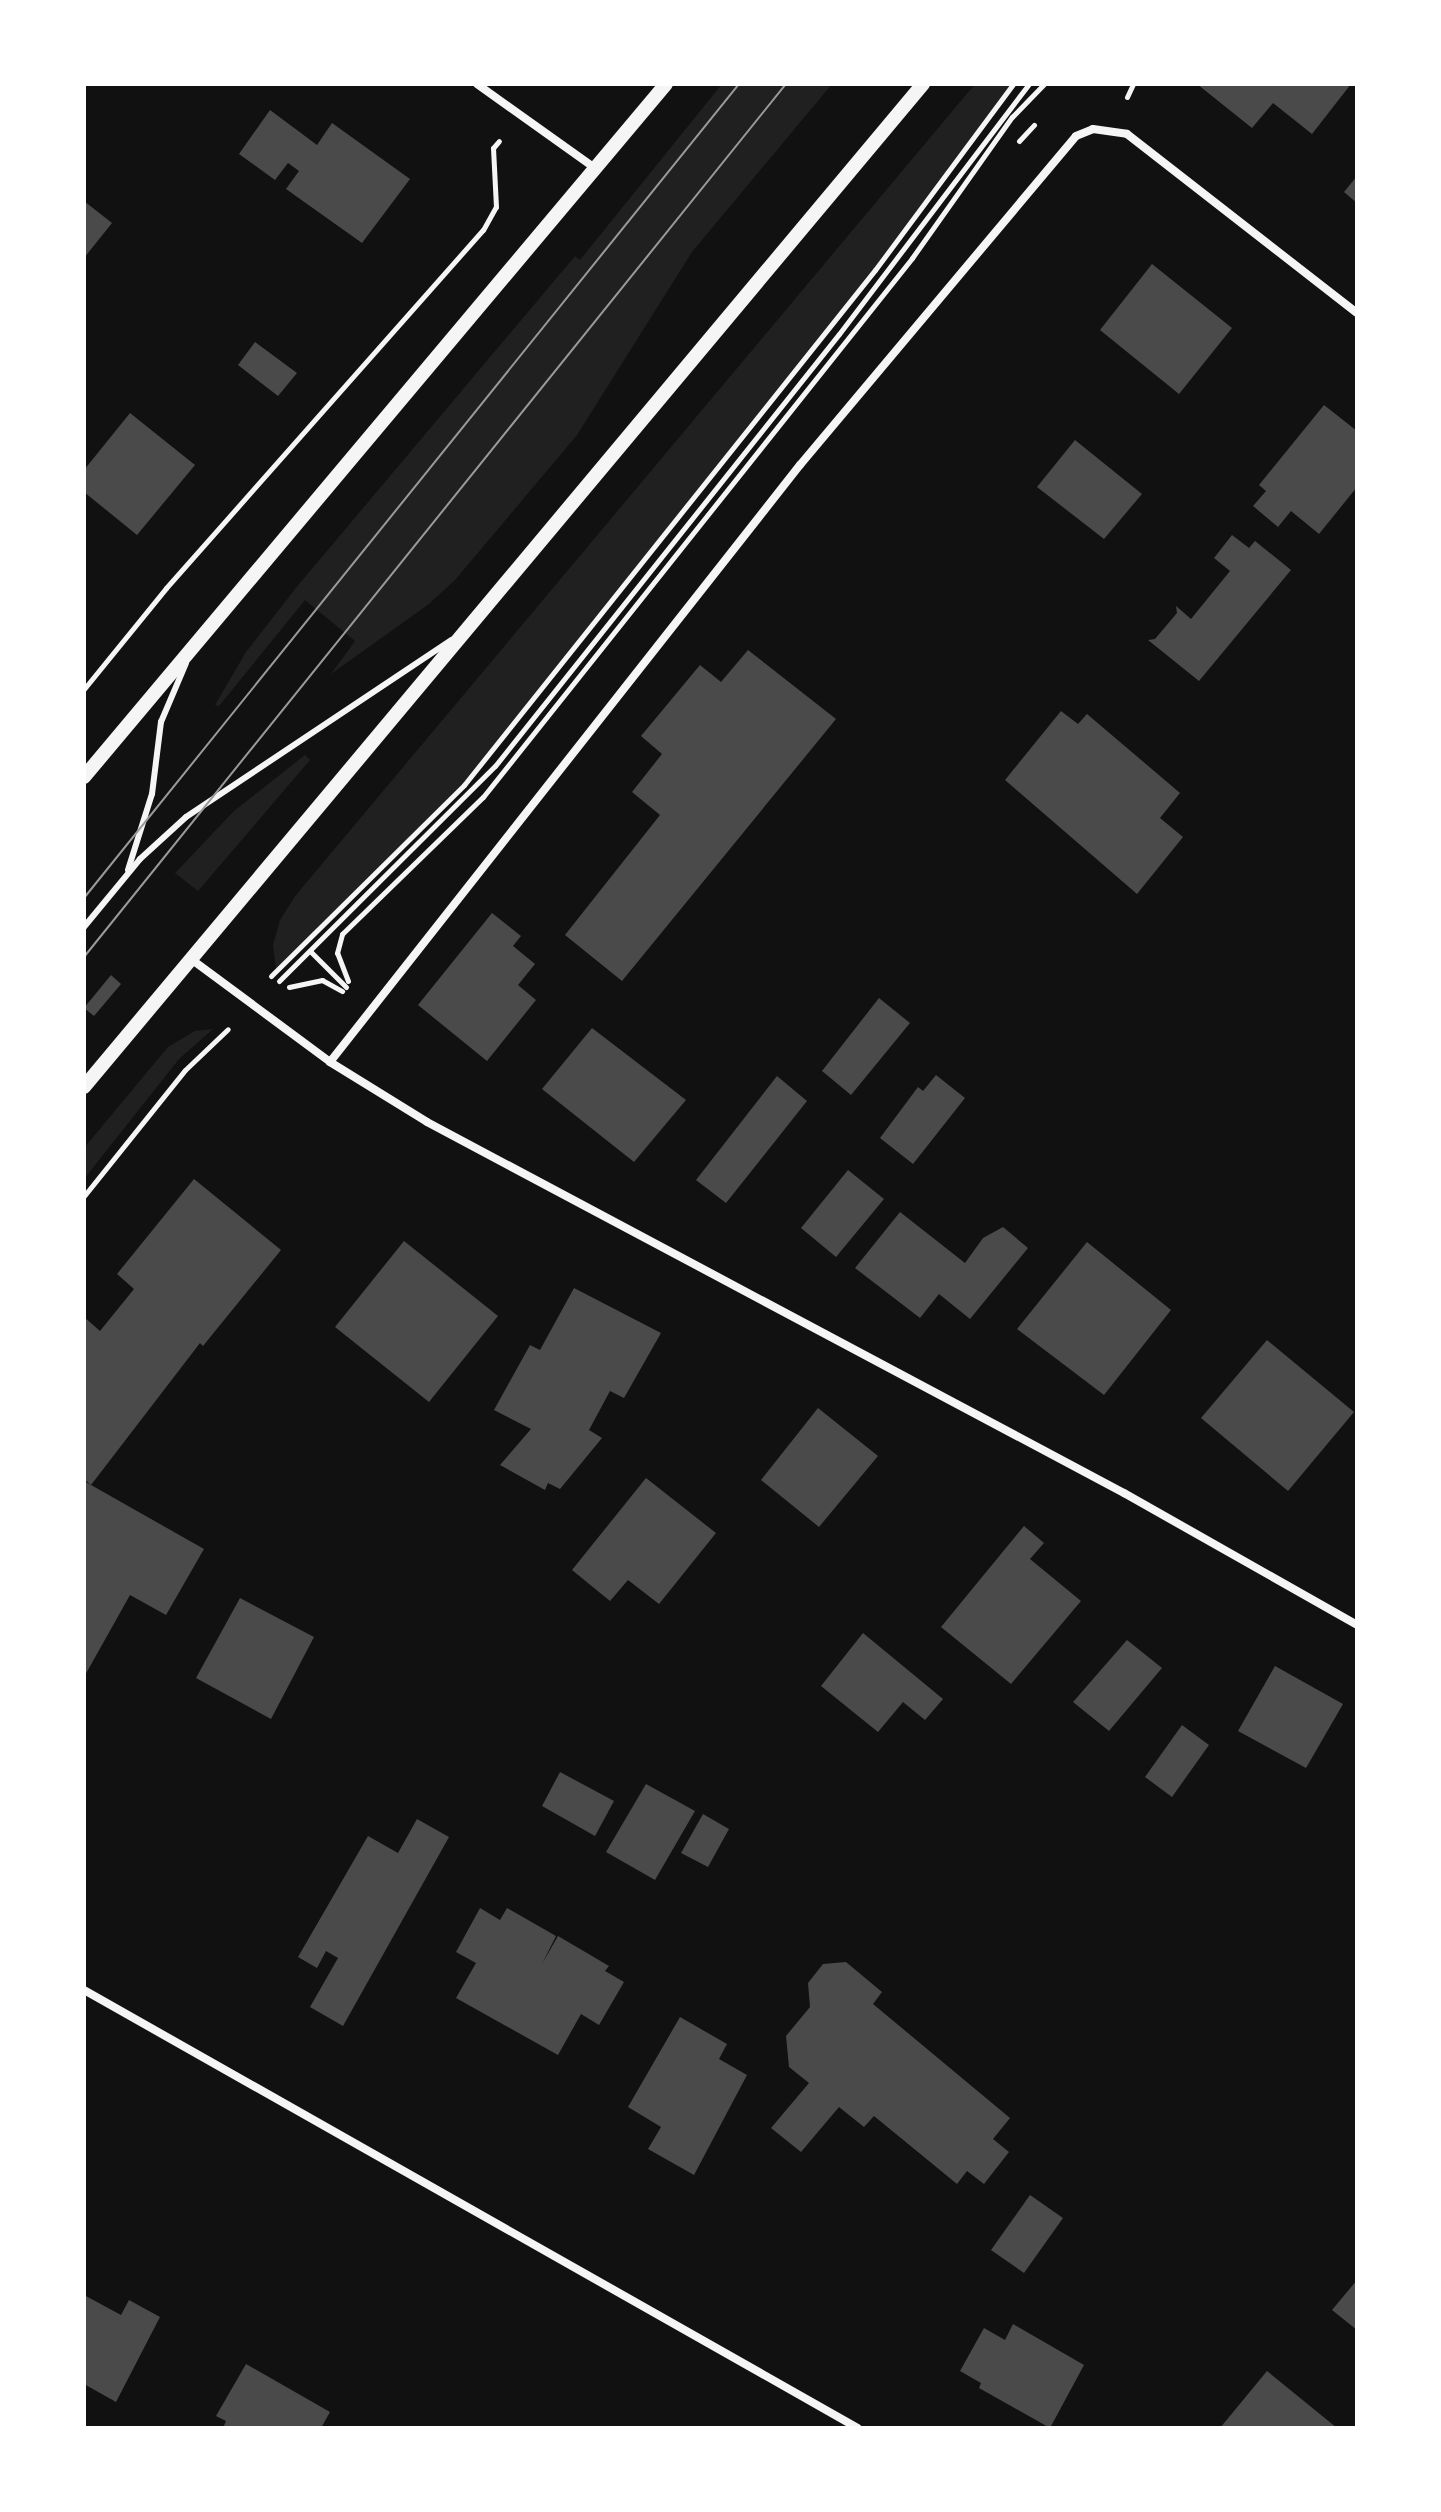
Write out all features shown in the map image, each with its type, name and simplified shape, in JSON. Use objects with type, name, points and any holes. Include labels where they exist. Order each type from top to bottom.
[{"type":"street","points":[[477,84],[597,169]]},
{"type":"street","points":[[84,777],[666,84]]},
{"type":"street","points":[[84,1087],[923,84]]},
{"type":"street","points":[[330,1062],[800,465],[1076,136],[1093,129],[1127,134],[1357,313]]},
{"type":"street","points":[[191,959],[330,1062],[427,1122],[1124,1493],[1357,1625]]},
{"type":"street","points":[[84,1990],[858,2428]]},
{"type":"lane","points":[[84,927],[125,876],[199,808],[428,658],[489,606]]},
{"type":"lane","points":[[125,876],[146,823],[161,722],[187,662],[221,615]]},
{"type":"path","points":[[349,995],[329,982],[308,979],[281,993],[271,975],[464,785],[875,270],[1013,84]]},
{"type":"path","points":[[275,985],[495,766],[839,334],[1029,84]]},
{"type":"path","points":[[349,995],[356,988],[345,978],[337,953],[342,934],[483,797],[912,258],[1012,117],[1044,84]]},
{"type":"path","points":[[84,689],[166,588],[483,230],[496,207],[493,148]]},
{"type":"path","points":[[310,951],[349,995]]},
{"type":"path","points":[[84,1196],[185,1070],[234,1024]]},
{"type":"shaded area","points":[[722,84],[832,84],[692,252],[577,435],[455,580],[429,604],[331,674],[355,641],[305,600],[219,706],[215,705],[246,652],[295,589],[575,256],[580,260]]},
{"type":"shaded area","points":[[975,84],[1013,84],[875,270],[464,785],[276,969],[273,945],[280,920],[296,895]]},
{"type":"shaded area","points":[[305,755],[310,760],[198,891],[175,873],[234,811]]},
{"type":"shaded area","points":[[213,1029],[179,1059],[84,1179],[84,1148],[168,1047],[195,1031]]},
{"type":"building","points":[[1197,84],[1351,84],[1312,134],[1273,103],[1252,128]]},
{"type":"building","points":[[270,110],[317,145],[332,123],[410,179],[362,243],[286,189],[299,171],[288,163],[275,180],[239,154]]},
{"type":"building","points":[[1357,176],[1357,203],[1344,192]]},
{"type":"building","points":[[84,201],[112,223],[84,258]]},
{"type":"building","points":[[1152,264],[1232,328],[1179,394],[1100,330]]},
{"type":"building","points":[[255,342],[297,373],[278,396],[238,365]]},
{"type":"building","points":[[1324,405],[1357,431],[1357,487],[1319,534],[1291,511],[1278,527],[1253,506],[1266,491],[1259,485]]},
{"type":"building","points":[[130,413],[195,465],[137,535],[84,492],[84,470]]},
{"type":"building","points":[[1075,440],[1142,494],[1104,539],[1037,487]]},
{"type":"building","points":[[1232,535],[1249,548],[1255,541],[1291,570],[1199,681],[1148,640],[1155,639],[1177,613],[1176,606],[1191,619],[1230,571],[1214,558]]},
{"type":"building","points":[[748,650],[836,719],[622,981],[565,935],[660,815],[632,792],[662,754],[641,736],[700,665],[721,682]]},
{"type":"building","points":[[1061,711],[1078,724],[1087,714],[1180,793],[1160,818],[1183,837],[1137,894],[1005,780]]},
{"type":"building","points":[[492,913],[521,936],[513,946],[535,964],[518,985],[536,1000],[487,1061],[418,1005]]},
{"type":"building","points":[[111,975],[121,984],[94,1016],[84,1008]]},
{"type":"building","points":[[879,998],[910,1023],[851,1095],[822,1071]]},
{"type":"building","points":[[592,1028],[686,1100],[634,1162],[542,1089]]},
{"type":"building","points":[[936,1075],[965,1098],[913,1164],[880,1138],[918,1087],[923,1091]]},
{"type":"building","points":[[777,1076],[807,1101],[726,1203],[696,1180]]},
{"type":"building","points":[[848,1170],[884,1199],[836,1257],[801,1228]]},
{"type":"building","points":[[194,1179],[281,1250],[203,1346],[200,1343],[91,1485],[84,1479],[84,1317],[100,1331],[134,1289],[117,1274]]},
{"type":"building","points":[[900,1212],[965,1263],[983,1238],[1003,1227],[1028,1248],[970,1319],[939,1294],[920,1318],[855,1268]]},
{"type":"building","points":[[404,1241],[498,1316],[429,1402],[335,1327]]},
{"type":"building","points":[[1087,1242],[1171,1310],[1104,1395],[1017,1329]]},
{"type":"building","points":[[574,1288],[661,1333],[624,1398],[610,1391],[589,1430],[602,1438],[560,1489],[548,1483],[545,1490],[500,1465],[531,1429],[494,1410],[530,1345],[540,1350]]},
{"type":"building","points":[[1267,1340],[1354,1412],[1288,1491],[1201,1418]]},
{"type":"building","points":[[818,1408],[878,1456],[819,1527],[761,1480]]},
{"type":"building","points":[[646,1478],[716,1533],[659,1604],[628,1580],[610,1601],[572,1570]]},
{"type":"building","points":[[84,1481],[204,1549],[166,1615],[130,1595],[84,1677]]},
{"type":"building","points":[[1024,1526],[1044,1543],[1030,1559],[1081,1601],[1011,1684],[941,1627]]},
{"type":"building","points":[[240,1598],[314,1637],[271,1719],[196,1678]]},
{"type":"building","points":[[863,1633],[943,1699],[925,1720],[903,1702],[878,1732],[821,1686]]},
{"type":"building","points":[[1127,1640],[1162,1668],[1109,1731],[1073,1702]]},
{"type":"building","points":[[1275,1666],[1343,1704],[1306,1768],[1238,1731]]},
{"type":"building","points":[[1182,1725],[1209,1745],[1172,1797],[1145,1777]]},
{"type":"building","points":[[560,1772],[614,1801],[595,1836],[542,1806]]},
{"type":"building","points":[[646,1784],[695,1811],[655,1880],[606,1852]]},
{"type":"building","points":[[703,1814],[729,1829],[708,1867],[681,1853]]},
{"type":"building","points":[[417,1819],[449,1837],[343,2026],[310,2007],[338,1958],[326,1951],[317,1968],[298,1957],[368,1836],[398,1853]]},
{"type":"building","points":[[480,1908],[500,1920],[507,1908],[556,1936],[542,1964],[558,1936],[609,1966],[605,1971],[624,1982],[599,2025],[581,2014],[558,2055],[456,1998],[476,1963],[456,1952]]},
{"type":"building","points":[[846,1962],[882,1992],[873,2004],[1010,2118],[993,2139],[1009,2152],[984,2184],[967,2171],[957,2184],[874,2116],[864,2127],[839,2107],[801,2152],[771,2128],[809,2083],[789,2067],[786,2036],[810,2007],[808,1983],[823,1964]]},
{"type":"building","points":[[680,2017],[727,2044],[719,2059],[747,2075],[694,2175],[648,2149],[661,2127],[628,2107]]},
{"type":"building","points":[[1030,2195],[1063,2218],[1024,2273],[991,2250]]},
{"type":"building","points":[[1357,2280],[1357,2330],[1332,2310]]},
{"type":"building","points":[[84,2295],[121,2315],[129,2300],[160,2317],[116,2402],[84,2384]]},
{"type":"building","points":[[1013,2324],[1084,2365],[1050,2428],[979,2388],[981,2383],[960,2371],[984,2328],[1005,2340]]},
{"type":"building","points":[[246,2364],[330,2412],[321,2428],[223,2428],[226,2421],[216,2416]]},
{"type":"building","points":[[1267,2371],[1337,2428],[1220,2428]]},
{"type":"tram line","points":[[84,898],[739,84]]},
{"type":"tram line","points":[[84,957],[786,84]]}]
